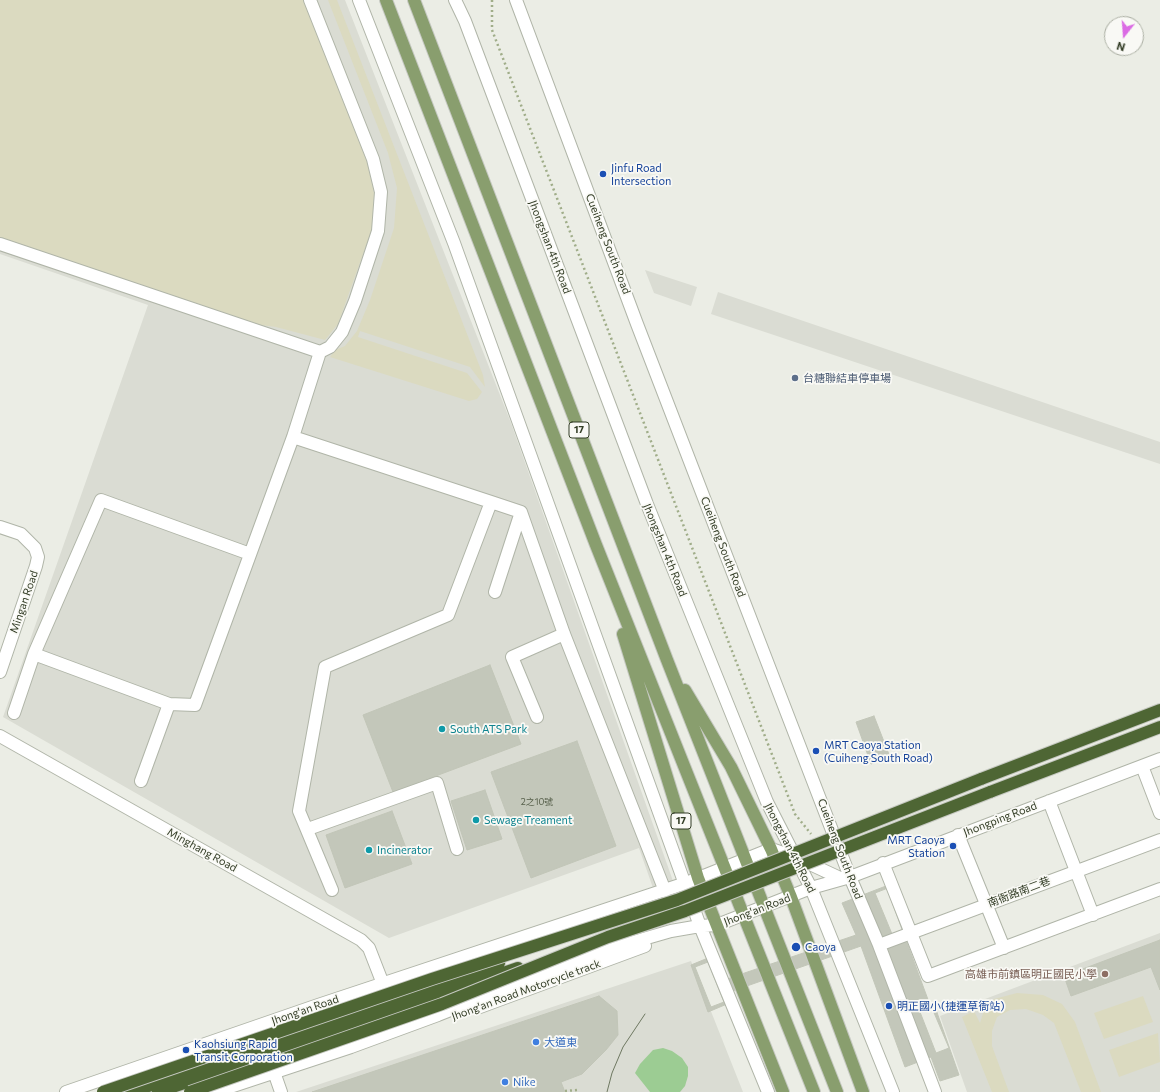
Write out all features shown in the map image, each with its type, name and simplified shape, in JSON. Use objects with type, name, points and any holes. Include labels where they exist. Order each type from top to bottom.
[{"type":"highway","points":[[103,1092],[432,979],[677,900],[981,779],[1160,710]]},
{"type":"highway","points":[[158,1092],[685,911],[1160,727]]},
{"type":"highway","points":[[131,1092],[433,988],[604,924]]},
{"type":"highway","points":[[190,1092],[442,1004],[608,937]]},
{"type":"main road","name":"17","points":[[386,0],[596,545],[814,1092]]},
{"type":"main road","name":"Jhongshan 4th Road","points":[[414,0],[744,859],[765,907],[837,1092]]},
{"type":"main road","name":"17","points":[[596,545],[698,878],[783,1092]]},
{"type":"main road","name":"Jhongshan 4th Road","points":[[667,660],[731,767],[771,849],[791,897],[864,1092]]},
{"type":"street","points":[[0,244],[320,352],[330,347],[342,332],[355,301],[378,231],[381,192],[373,159],[310,0]]},
{"type":"street","points":[[359,0],[454,243],[700,926],[768,1092]]},
{"type":"street","name":"Jhongshan 4th Road","points":[[455,0],[465,21],[647,504],[767,802],[812,888],[893,1092]]},
{"type":"street","name":"Cueiheng South Road","points":[[516,0],[845,877],[879,945],[935,1092]]},
{"type":"street","points":[[34,654],[169,704],[195,705],[294,437],[320,352]]},
{"type":"street","points":[[294,437],[520,512]]},
{"type":"street","points":[[14,713],[34,654],[100,500],[250,554]]},
{"type":"street","points":[[332,890],[308,829],[299,811],[325,667],[448,615],[491,502]]},
{"type":"street","points":[[495,592],[520,512]]},
{"type":"street","points":[[520,512],[564,634],[665,891]]},
{"type":"street","name":"Mingan Road","points":[[0,527],[21,534],[35,548],[38,557],[0,672]]},
{"type":"street","points":[[537,717],[512,657],[564,634]]},
{"type":"street","points":[[141,781],[169,704]]},
{"type":"street","name":"Minghang Road","points":[[0,736],[361,940],[369,948],[383,984]]},
{"type":"street","name":"Jhongping Road","points":[[845,877],[1160,759]]},
{"type":"street","points":[[1142,766],[1160,813]]},
{"type":"street","points":[[308,829],[437,783],[457,849]]},
{"type":"street","points":[[1049,801],[1093,914]]},
{"type":"street","points":[[958,835],[1004,948]]},
{"type":"street","name":"南衙路南二巷","points":[[879,945],[1160,840]]},
{"type":"street","points":[[771,849],[845,877]]},
{"type":"street","name":"Jhong'an Road","points":[[66,1092],[92,1088],[383,984],[686,884],[771,849]]},
{"type":"street","points":[[883,863],[928,976],[1160,889]]},
{"type":"street","name":"Jhong'an Road","points":[[215,1092],[351,1047],[618,946],[671,931],[700,926],[717,926],[812,888],[845,877]]},
{"type":"street","name":"Jhong'an Road Motorcycle track","points":[[351,1047],[373,1046],[700,926]]},
{"type":"street","name":"Jhong'an Road","points":[[117,1092],[487,965],[544,930]]},
{"type":"street","name":"Jhong'an Road","points":[[174,1092],[360,1028],[554,969]]},
{"type":"street","points":[[274,1072],[281,1092]]},
{"type":"path","points":[[492,0],[492,30],[723,624],[795,814],[813,838]]},
{"type":"path","points":[[565,1091],[577,1090]]},
{"type":"shaded area","points":[[0,0],[345,0],[511,423],[673,881],[653,888],[639,848],[389,938],[3,717],[148,305],[0,254]]},
{"type":"shaded area","points":[[0,0],[303,0],[367,162],[374,193],[372,229],[338,324],[325,340],[276,327],[238,322],[0,242]]},
{"type":"shaded area","points":[[328,0],[337,0],[483,375],[485,387],[470,367],[360,331],[358,337],[467,373],[482,392],[477,399],[469,401],[330,357],[335,350],[345,346],[357,331],[370,300],[394,228],[397,188],[388,153]]},
{"type":"shaded area","points":[[645,270],[697,287],[691,306],[654,293]]},
{"type":"shaded area","points":[[718,292],[1160,442],[1160,464],[711,314]]},
{"type":"shaded area","name":"高雄市前鎮區明正國民小學","points":[[1160,933],[1160,1092],[967,1092],[940,1016]]},
{"type":"shaded area","points":[[691,961],[743,1092],[296,1092]]},
{"type":"shaded area","points":[[1017,993],[1043,995],[1062,1004],[1075,1022],[1101,1092],[1081,1092],[1054,1023],[1043,1015],[1026,1009],[1010,1010],[997,1017],[992,1031],[992,1046],[1009,1092],[992,1092],[962,1017],[974,1011],[980,1023],[984,1010],[994,999]]},
{"type":"shaded area","points":[[1143,996],[1153,1022],[1104,1039],[1094,1013]]},
{"type":"shaded area","points":[[1158,1033],[1160,1062],[1119,1077],[1109,1050]]},
{"type":"shaded area","points":[[663,1048],[672,1051],[682,1058],[688,1067],[688,1076],[685,1086],[680,1092],[650,1092],[635,1073],[640,1064],[653,1050]]},
{"type":"building","name":"South ATS Park","points":[[490,665],[521,744],[393,792],[363,715]]},
{"type":"building","points":[[874,716],[890,757],[871,764],[856,722]]},
{"type":"building","points":[[577,741],[616,846],[531,878],[491,772]]},
{"type":"building","name":"Sewage Treament","points":[[485,790],[502,839],[467,850],[451,801]]},
{"type":"building","name":"Incinerator","points":[[392,811],[412,864],[345,888],[326,835]]},
{"type":"building","points":[[886,886],[930,1005],[934,1004],[959,1075],[940,1081],[931,1057],[905,1067],[861,946],[724,994],[727,1004],[708,1012],[691,965],[708,958],[727,979],[856,935],[842,903]]},
{"type":"building","points":[[888,888],[904,929],[892,934],[875,893]]},
{"type":"building","points":[[1160,940],[1160,990],[1151,967],[1071,996],[1064,976]]},
{"type":"building","points":[[708,962],[724,1002],[711,1007],[695,967]]},
{"type":"building","name":"大道東","points":[[599,996],[617,1011],[618,1035],[606,1050],[582,1074],[561,1082],[565,1092],[312,1092]]},
{"type":"building","points":[[932,1008],[949,1048],[936,1053],[920,1012]]},
{"type":"tram line","points":[[607,1092],[612,1073],[623,1047],[645,1014]]},
{"type":"place","name":"Jinfu Road Intersection","points":[[603,174]]},
{"type":"place","name":"台糖聯結車停車場","points":[[795,378]]},
{"type":"place","name":"South ATS Park","points":[[442,729]]},
{"type":"place","name":"MRT Caoya Station (Cuiheng South Road)","points":[[816,751]]},
{"type":"place","name":"Sewage Treament","points":[[476,820]]},
{"type":"place","name":"MRT Caoya Station","points":[[953,846]]},
{"type":"place","name":"Incinerator","points":[[369,850]]},
{"type":"place","name":"Caoya","points":[[796,947]]},
{"type":"place","name":"高雄市前鎮區明正國民小學","points":[[1105,974]]},
{"type":"place","name":"明正國小(捷運草衙站)","points":[[889,1006]]},
{"type":"place","name":"大道東","points":[[536,1042]]},
{"type":"place","name":"Kaohsiung Rapid Transit Corporation","points":[[186,1050]]},
{"type":"place","name":"Nike","points":[[505,1082]]}]
